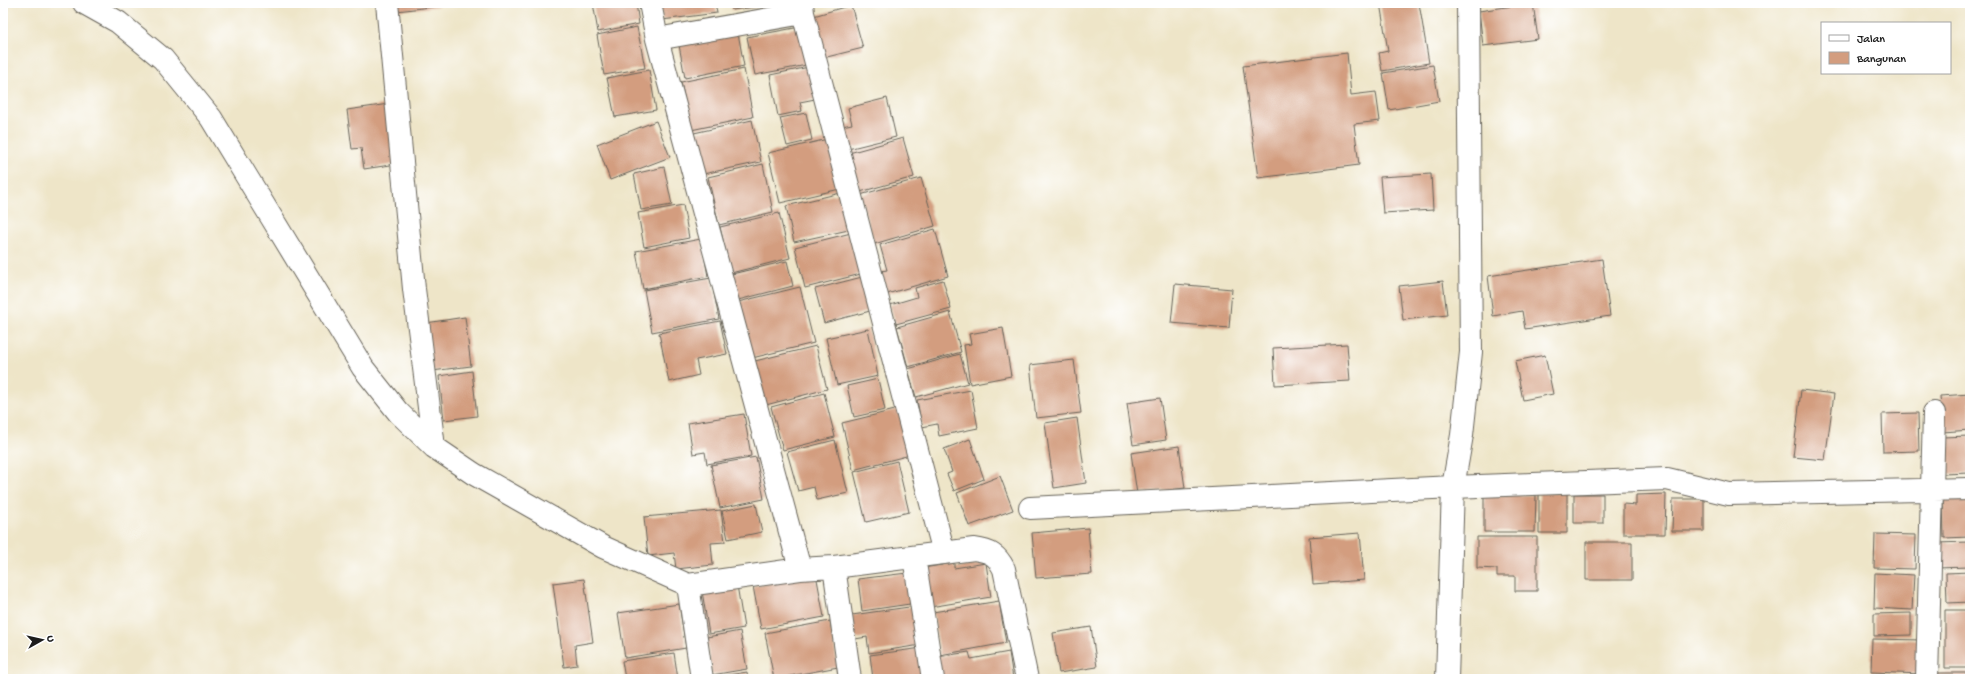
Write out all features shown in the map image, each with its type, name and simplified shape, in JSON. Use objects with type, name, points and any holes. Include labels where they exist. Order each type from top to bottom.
[{"type":"street","points":[[84,3],[118,22],[163,59],[211,118],[363,368],[398,412],[434,447],[474,474],[603,548],[688,585],[800,569],[834,567],[974,549],[985,550],[994,554],[1000,560],[1004,569],[1027,679]]},
{"type":"street","points":[[386,3],[414,289],[434,447]]},
{"type":"street","points":[[650,3],[657,39],[800,569]]},
{"type":"street","points":[[1447,679],[1452,487],[1462,435],[1471,352],[1468,3]]},
{"type":"street","points":[[657,39],[803,8],[944,553]]},
{"type":"street","points":[[1927,679],[1934,413]]},
{"type":"street","points":[[1030,508],[1452,487],[1667,479],[1728,494],[1932,491],[1970,489]]},
{"type":"street","points":[[914,557],[933,679]]},
{"type":"street","points":[[834,567],[850,679]]},
{"type":"street","points":[[688,585],[702,679]]},
{"type":"building","points":[[397,3],[438,3],[439,6],[397,11]]},
{"type":"building","points":[[593,3],[636,3],[639,24],[598,32]]},
{"type":"building","points":[[660,3],[715,3],[717,13],[662,20]]},
{"type":"building","points":[[731,3],[780,3],[780,4],[732,10]]},
{"type":"building","points":[[1380,3],[1419,3],[1429,63],[1382,71],[1379,53],[1388,51]]},
{"type":"building","points":[[1533,3],[1538,39],[1483,46],[1479,11]]},
{"type":"building","points":[[851,5],[863,48],[819,59],[807,18]]},
{"type":"building","points":[[637,27],[645,68],[604,75],[597,35]]},
{"type":"building","points":[[800,27],[807,65],[755,75],[747,37]]},
{"type":"building","points":[[738,33],[744,66],[685,78],[679,45]]},
{"type":"building","points":[[1347,53],[1351,95],[1376,92],[1380,121],[1354,124],[1359,165],[1258,178],[1243,66]]},
{"type":"building","points":[[1433,65],[1439,101],[1389,110],[1383,73]]},
{"type":"building","points":[[809,67],[815,99],[800,102],[802,111],[778,116],[770,75]]},
{"type":"building","points":[[744,69],[753,117],[691,130],[681,82]]},
{"type":"building","points":[[649,70],[656,110],[615,117],[607,78]]},
{"type":"building","points":[[887,98],[896,137],[848,149],[842,126],[852,124],[848,108]]},
{"type":"building","points":[[389,104],[397,164],[364,169],[361,148],[352,149],[347,110]]},
{"type":"building","points":[[806,113],[812,140],[787,146],[780,118]]},
{"type":"building","points":[[752,120],[761,162],[703,174],[694,133]]},
{"type":"building","points":[[656,121],[670,157],[610,180],[597,144]]},
{"type":"building","points":[[832,138],[844,188],[780,203],[768,153]]},
{"type":"building","points":[[903,138],[914,177],[860,192],[849,153]]},
{"type":"building","points":[[763,164],[773,212],[719,225],[708,177]]},
{"type":"building","points":[[664,167],[672,205],[641,210],[634,174]]},
{"type":"building","points":[[1431,174],[1433,210],[1383,213],[1380,177]]},
{"type":"building","points":[[921,178],[935,226],[874,244],[860,195]]},
{"type":"building","points":[[845,192],[853,229],[794,242],[786,206]]},
{"type":"building","points":[[683,205],[689,238],[644,247],[638,213]]},
{"type":"building","points":[[779,213],[790,258],[731,273],[720,227]]},
{"type":"building","points":[[935,229],[948,276],[887,294],[881,271],[887,270],[880,245]]},
{"type":"building","points":[[855,232],[865,273],[805,288],[795,247]]},
{"type":"building","points":[[701,239],[708,276],[643,289],[636,251]]},
{"type":"building","points":[[1602,259],[1610,316],[1525,329],[1522,311],[1493,316],[1488,276]]},
{"type":"building","points":[[787,261],[793,286],[738,300],[732,274]]},
{"type":"building","points":[[866,276],[874,310],[824,323],[815,289]]},
{"type":"building","points":[[711,278],[719,319],[652,332],[644,290]]},
{"type":"building","points":[[943,280],[951,309],[896,324],[890,305],[917,297],[915,288]]},
{"type":"building","points":[[1443,281],[1447,315],[1403,320],[1399,286]]},
{"type":"building","points":[[1175,284],[1232,289],[1229,328],[1171,323]]},
{"type":"building","points":[[800,287],[814,343],[752,358],[738,302]]},
{"type":"building","points":[[950,312],[961,352],[908,367],[897,327]]},
{"type":"building","points":[[465,317],[471,366],[432,371],[426,323]]},
{"type":"building","points":[[720,321],[727,354],[696,360],[699,375],[669,382],[659,333]]},
{"type":"building","points":[[1003,328],[1011,376],[970,384],[964,345],[971,344],[969,334]]},
{"type":"building","points":[[868,329],[878,376],[837,385],[826,338]]},
{"type":"building","points":[[1347,344],[1350,381],[1275,385],[1273,348]]},
{"type":"building","points":[[816,346],[827,389],[762,406],[751,362]]},
{"type":"building","points":[[960,354],[968,383],[916,397],[908,369]]},
{"type":"building","points":[[1545,355],[1553,394],[1523,400],[1515,361]]},
{"type":"building","points":[[1074,360],[1081,413],[1036,418],[1030,365]]},
{"type":"building","points":[[472,371],[477,416],[444,420],[439,376]]},
{"type":"building","points":[[878,379],[885,410],[854,417],[847,386]]},
{"type":"building","points":[[971,390],[978,428],[939,436],[937,424],[922,427],[917,400]]},
{"type":"building","points":[[1801,390],[1834,394],[1825,460],[1793,457]]},
{"type":"building","points":[[824,393],[835,437],[783,450],[771,407]]},
{"type":"building","points":[[1970,394],[1970,430],[1943,432],[1940,396]]},
{"type":"building","points":[[1160,398],[1166,440],[1133,445],[1127,403]]},
{"type":"building","points":[[899,409],[910,455],[853,470],[842,423]]},
{"type":"building","points":[[1918,413],[1919,451],[1883,452],[1882,414]]},
{"type":"building","points":[[744,414],[751,456],[707,464],[705,452],[693,454],[688,423]]},
{"type":"building","points":[[1077,418],[1086,483],[1054,488],[1045,423]]},
{"type":"building","points":[[1970,436],[1970,473],[1943,474],[1942,437]]},
{"type":"building","points":[[970,439],[984,479],[954,491],[947,474],[952,472],[944,449]]},
{"type":"building","points":[[835,440],[848,493],[817,500],[814,487],[798,491],[787,452]]},
{"type":"building","points":[[1179,446],[1185,488],[1137,494],[1131,453]]},
{"type":"building","points":[[756,457],[764,499],[720,508],[711,465]]},
{"type":"building","points":[[897,461],[909,512],[866,522],[854,472]]},
{"type":"building","points":[[1000,476],[1013,510],[969,526],[957,493]]},
{"type":"building","points":[[1539,493],[1567,493],[1567,533],[1539,533]]},
{"type":"building","points":[[1574,494],[1603,494],[1603,523],[1574,523]]},
{"type":"building","points":[[1666,494],[1665,534],[1623,534],[1623,504],[1636,505],[1636,495]]},
{"type":"building","points":[[1484,495],[1536,495],[1535,532],[1484,532]]},
{"type":"building","points":[[1970,497],[1970,537],[1944,538],[1943,498]]},
{"type":"building","points":[[1673,499],[1704,499],[1704,531],[1672,531]]},
{"type":"building","points":[[756,504],[762,532],[728,539],[722,511]]},
{"type":"building","points":[[721,510],[725,542],[711,543],[713,565],[676,569],[674,553],[648,556],[644,517]]},
{"type":"building","points":[[1088,528],[1092,574],[1036,578],[1032,533]]},
{"type":"building","points":[[1360,533],[1364,580],[1313,584],[1309,537]]},
{"type":"building","points":[[1875,534],[1916,535],[1915,569],[1874,568]]},
{"type":"building","points":[[1477,537],[1537,537],[1537,591],[1515,591],[1515,576],[1497,576],[1497,569],[1477,568]]},
{"type":"building","points":[[1586,542],[1632,542],[1632,580],[1586,580]]},
{"type":"building","points":[[1970,542],[1970,567],[1936,568],[1935,543]]},
{"type":"building","points":[[954,563],[954,568],[986,563],[991,597],[930,607],[923,568]]},
{"type":"building","points":[[1970,572],[1970,602],[1947,603],[1946,573]]},
{"type":"building","points":[[907,573],[910,604],[862,611],[858,579]]},
{"type":"building","points":[[1875,573],[1914,575],[1912,610],[1874,608]]},
{"type":"building","points":[[816,574],[824,617],[761,629],[753,586]]},
{"type":"building","points":[[584,579],[593,642],[575,645],[577,665],[564,667],[553,583]]},
{"type":"building","points":[[737,585],[744,628],[709,634],[702,591]]},
{"type":"building","points":[[999,601],[1006,643],[940,655],[933,612]]},
{"type":"building","points":[[679,604],[686,648],[625,658],[618,613]]},
{"type":"building","points":[[916,606],[921,645],[869,653],[867,637],[855,639],[852,615]]},
{"type":"building","points":[[1945,610],[1970,610],[1970,668],[1945,668]]},
{"type":"building","points":[[1911,613],[1911,635],[1874,636],[1874,614]]},
{"type":"building","points":[[830,621],[838,667],[774,679],[765,633]]},
{"type":"building","points":[[1091,627],[1097,667],[1059,673],[1053,633]]},
{"type":"building","points":[[740,631],[747,669],[712,675],[707,637]]},
{"type":"building","points":[[1872,639],[1923,640],[1922,674],[1871,672]]},
{"type":"building","points":[[922,648],[926,679],[873,679],[870,655]]},
{"type":"building","points":[[969,652],[971,659],[1009,652],[1013,679],[940,679],[937,657]]},
{"type":"building","points":[[674,653],[678,679],[625,679],[622,661]]},
{"type":"building","points":[[747,672],[748,679],[709,679],[709,678]]},
{"type":"building","points":[[1935,673],[1970,673],[1970,679],[1935,679]]},
{"type":"building","points":[[817,675],[818,679],[800,678]]},
{"type":"building","points":[[1870,676],[1913,678],[1913,679],[1870,679]]}]
